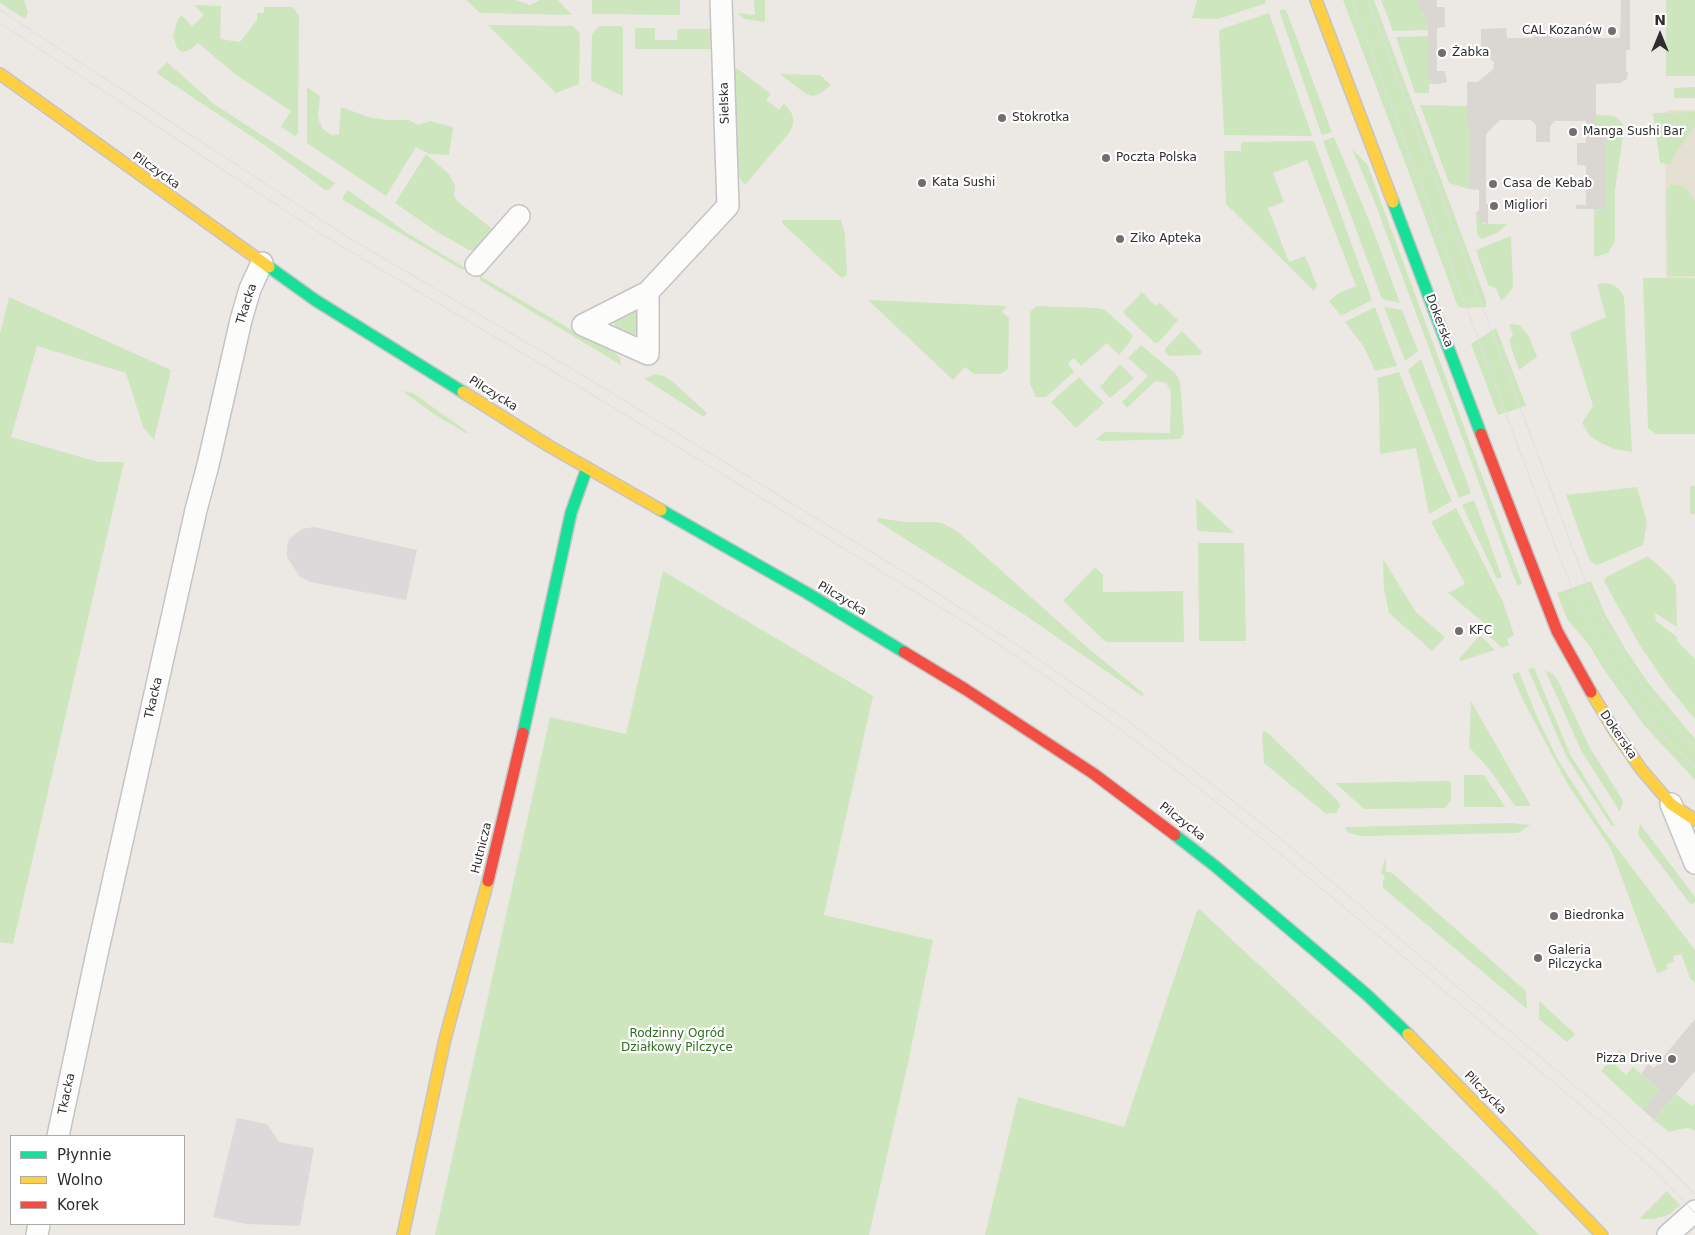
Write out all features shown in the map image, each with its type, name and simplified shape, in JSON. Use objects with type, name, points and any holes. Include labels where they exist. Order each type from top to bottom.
[{"type":"street","name":"Sielska","points":[[648,292],[728,206],[721,0]]},
{"type":"street","name":"Dokerska","points":[[1316,0],[1525,551],[1562,642],[1572,662],[1619,738],[1641,769],[1671,804],[1695,820]]},
{"type":"street","name":"Pilczycka","points":[[0,74],[315,300],[587,468],[807,593],[965,689],[1094,774],[1137,805],[1215,866],[1366,994],[1404,1030],[1602,1235]]},
{"type":"street","points":[[476,265],[520,216]]},
{"type":"street","name":"Tkacka","points":[[58,1135],[196,510],[241,320],[250,289],[262,263]]},
{"type":"street","name":"Hutnicza","points":[[403,1235],[445,1039],[473,940],[512,785],[571,513],[587,468]]},
{"type":"street","name":"Dokerska","points":[[1671,804],[1695,863]]},
{"type":"street","points":[[1668,1235],[1695,1211]]},
{"type":"shaded area","points":[[1420,0],[1437,0],[1437,7],[1445,7],[1445,27],[1437,28],[1437,71],[1445,71],[1447,82],[1435,84],[1428,79],[1428,19],[1420,9]]},
{"type":"shaded area","points":[[1621,0],[1630,0],[1630,50],[1626,50],[1627,79],[1620,83],[1596,84],[1596,125],[1605,125],[1606,209],[1576,209],[1576,205],[1586,205],[1586,166],[1577,165],[1577,143],[1586,143],[1586,121],[1555,121],[1550,126],[1550,142],[1536,142],[1536,125],[1531,120],[1500,120],[1486,134],[1486,204],[1488,204],[1488,224],[1481,222],[1476,214],[1479,211],[1479,190],[1469,189],[1467,82],[1478,82],[1493,69],[1494,62],[1490,59],[1490,49],[1481,49],[1481,29],[1506,28],[1507,38],[1532,38],[1538,32],[1548,33],[1553,38],[1575,38],[1580,33],[1590,33],[1596,38],[1620,38]]},
{"type":"shaded area","points":[[1667,110],[1695,110],[1695,277],[1666,278],[1665,161]]},
{"type":"shaded area","points":[[314,527],[417,550],[406,600],[310,582],[300,577],[287,557],[289,539],[302,529]]},
{"type":"shaded area","points":[[1695,1019],[1695,1071],[1654,1120],[1643,1110],[1659,1090],[1641,1074],[1648,1064],[1654,1068]]},
{"type":"shaded area","points":[[237,1118],[267,1124],[279,1142],[314,1148],[300,1226],[246,1224],[213,1217]]},
{"type":"green space","points":[[0,0],[24,0],[28,12],[25,19],[0,3]]},
{"type":"green space","points":[[466,0],[515,0],[530,5],[540,0],[558,0],[572,15],[480,13]]},
{"type":"green space","points":[[592,0],[680,0],[680,15],[592,14]]},
{"type":"green space","points":[[754,0],[765,0],[765,22],[744,19],[738,13],[755,15]]},
{"type":"green space","points":[[1197,0],[1265,0],[1266,3],[1218,19],[1192,18]]},
{"type":"green space","points":[[1343,0],[1374,0],[1486,300],[1486,307],[1465,308],[1459,307],[1457,304]]},
{"type":"green space","points":[[1381,0],[1420,0],[1420,9],[1428,19],[1428,30],[1393,31]]},
{"type":"green space","points":[[1666,0],[1695,0],[1695,76],[1666,76]]},
{"type":"green space","points":[[194,5],[221,6],[220,39],[240,42],[257,20],[257,13],[264,13],[264,7],[293,7],[299,16],[298,134],[295,136],[281,127],[291,111],[235,74],[198,43],[191,49],[182,52],[177,48],[173,36],[181,15],[192,26],[204,15]]},
{"type":"green space","points":[[1279,10],[1286,10],[1332,132],[1322,135],[1321,133]]},
{"type":"green space","points":[[1269,13],[1312,136],[1224,135],[1219,30]]},
{"type":"green space","points":[[488,25],[573,26],[580,34],[579,84],[556,93]]},
{"type":"green space","points":[[599,26],[621,26],[623,28],[623,96],[591,81],[592,34]]},
{"type":"green space","points":[[655,28],[655,40],[677,40],[678,29],[711,29],[713,49],[635,49],[635,29]]},
{"type":"green space","points":[[1428,36],[1428,73],[1431,82],[1435,84],[1429,84],[1429,93],[1415,93],[1396,37]]},
{"type":"green space","points":[[167,62],[214,104],[335,183],[329,190],[325,190],[266,146],[156,73]]},
{"type":"green space","points":[[734,68],[771,94],[766,100],[779,110],[784,104],[792,114],[793,119],[790,132],[745,185],[735,168]]},
{"type":"green space","points":[[780,74],[820,75],[831,85],[821,93],[813,96],[806,94]]},
{"type":"green space","points":[[307,87],[320,96],[319,121],[323,129],[331,135],[339,134],[341,107],[368,117],[387,120],[409,120],[418,125],[430,121],[453,127],[449,155],[429,154],[416,147],[386,196],[307,143]]},
{"type":"green space","points":[[1695,87],[1695,98],[1674,98],[1674,88]]},
{"type":"green space","points":[[1420,105],[1467,106],[1467,126],[1469,126],[1469,189],[1449,183]]},
{"type":"green space","points":[[1695,112],[1695,126],[1676,153],[1671,164],[1660,163],[1653,113]]},
{"type":"green space","points":[[1596,115],[1613,116],[1622,123],[1624,128],[1615,190],[1615,241],[1608,253],[1594,257],[1594,209],[1606,209],[1604,125],[1596,125]]},
{"type":"green space","points":[[1334,137],[1373,230],[1400,303],[1382,299],[1323,141]]},
{"type":"green space","points":[[1314,141],[1372,300],[1341,316],[1329,301],[1339,293],[1356,286],[1307,160],[1273,173],[1284,202],[1268,208],[1289,262],[1305,256],[1317,285],[1314,291],[1226,204],[1224,151],[1241,151],[1241,142]]},
{"type":"green space","points":[[1352,149],[1367,164],[1522,584],[1517,585],[1372,195]]},
{"type":"green space","points":[[426,154],[449,174],[455,186],[454,195],[457,201],[495,231],[477,250],[469,250],[434,230],[395,203]]},
{"type":"green space","points":[[1670,184],[1682,186],[1688,190],[1695,201],[1695,276],[1668,276],[1666,192]]},
{"type":"green space","points":[[348,190],[407,233],[465,268],[463,270],[343,200]]},
{"type":"green space","points":[[1476,214],[1484,224],[1507,224],[1499,232],[1482,239],[1477,234]]},
{"type":"green space","points":[[782,220],[841,220],[845,234],[847,274],[841,277],[837,274],[783,224]]},
{"type":"green space","points":[[1511,236],[1513,286],[1511,291],[1501,301],[1496,288],[1488,285],[1476,250]]},
{"type":"green space","points":[[480,276],[570,329],[611,349],[620,358],[621,365],[480,280]]},
{"type":"green space","points":[[1643,278],[1695,278],[1695,434],[1656,434],[1648,428]]},
{"type":"green space","points":[[1604,283],[1619,289],[1624,297],[1632,452],[1614,449],[1601,443],[1590,436],[1582,423],[1593,406],[1570,333],[1606,317],[1597,284]]},
{"type":"green space","points":[[1142,292],[1156,306],[1160,303],[1178,320],[1159,342],[1155,343],[1125,315],[1124,311]]},
{"type":"green space","points":[[9,297],[171,370],[154,440],[143,427],[126,373],[37,346],[11,437],[98,462],[124,462],[13,944],[0,942],[0,334]]},
{"type":"green space","points":[[868,300],[1007,306],[1002,312],[1009,318],[1008,369],[1000,374],[974,374],[965,367],[953,380]]},
{"type":"green space","points":[[1037,306],[1097,308],[1105,310],[1133,335],[1130,342],[1119,355],[1107,343],[1081,366],[1074,358],[1068,363],[1074,372],[1046,397],[1036,397],[1030,384],[1030,312]]},
{"type":"green space","points":[[1375,307],[1397,366],[1375,371],[1364,347],[1345,322]]},
{"type":"green space","points":[[1384,307],[1402,310],[1418,351],[1405,361]]},
{"type":"green space","points":[[636,309],[638,310],[638,331],[635,334],[630,336],[615,330],[614,322],[616,320]]},
{"type":"green space","points":[[1509,324],[1519,325],[1528,334],[1537,357],[1519,370],[1509,341],[1513,334]]},
{"type":"green space","points":[[1496,328],[1526,406],[1498,415],[1471,344]]},
{"type":"green space","points":[[1182,331],[1202,352],[1199,355],[1170,356],[1165,352],[1165,349]]},
{"type":"green space","points":[[1141,345],[1176,374],[1180,382],[1184,433],[1180,439],[1102,441],[1096,439],[1105,432],[1170,433],[1171,391],[1166,383],[1155,381],[1127,408],[1122,402],[1148,376],[1128,358]]},
{"type":"green space","points":[[1421,359],[1471,493],[1459,498],[1408,370]]},
{"type":"green space","points":[[1120,364],[1134,378],[1110,398],[1100,387]]},
{"type":"green space","points":[[1399,372],[1452,501],[1429,514],[1416,448],[1380,454],[1377,378]]},
{"type":"green space","points":[[654,374],[664,376],[672,381],[707,413],[704,417],[645,379]]},
{"type":"green space","points":[[1079,377],[1104,403],[1076,428],[1051,402]]},
{"type":"green space","points":[[402,391],[413,393],[469,433],[434,414]]},
{"type":"green space","points":[[1690,486],[1695,486],[1695,514],[1690,514]]},
{"type":"green space","points":[[1637,487],[1647,522],[1643,545],[1598,565],[1594,564],[1589,559],[1566,495]]},
{"type":"green space","points":[[1196,498],[1234,533],[1197,531]]},
{"type":"green space","points":[[1474,500],[1502,577],[1497,579],[1462,505]]},
{"type":"green space","points":[[1456,508],[1503,602],[1514,635],[1507,639],[1509,645],[1502,648],[1481,629],[1485,624],[1448,593],[1465,584],[1431,522]]},
{"type":"green space","points":[[878,518],[905,522],[942,523],[957,531],[1088,648],[1144,694],[1142,696],[1022,613],[877,521]]},
{"type":"green space","points":[[1198,543],[1244,543],[1246,641],[1199,641]]},
{"type":"green space","points":[[1648,556],[1670,576],[1676,585],[1677,627],[1655,613],[1656,621],[1677,637],[1677,641],[1695,659],[1695,719],[1666,684],[1639,644],[1604,581],[1606,577]]},
{"type":"green space","points":[[1383,559],[1416,612],[1445,637],[1432,651],[1389,613],[1384,589]]},
{"type":"green space","points":[[1095,567],[1103,575],[1103,592],[1183,591],[1184,642],[1106,642],[1063,601]]},
{"type":"green space","name":"Rodzinny Ogród Działkowy Pilczyce","points":[[663,571],[873,696],[824,915],[933,940],[908,1063],[869,1235],[435,1235],[550,717],[626,734]]},
{"type":"green space","points":[[1591,581],[1605,614],[1626,650],[1649,684],[1695,739],[1695,780],[1644,725],[1605,671],[1589,645],[1567,619],[1557,593]]},
{"type":"green space","points":[[1480,635],[1495,650],[1461,661],[1459,659]]},
{"type":"green space","points":[[1534,668],[1570,754],[1615,826],[1611,825],[1566,756],[1528,669]]},
{"type":"green space","points":[[1545,670],[1553,674],[1558,681],[1589,746],[1623,801],[1620,812],[1581,750]]},
{"type":"green space","points":[[1519,672],[1537,717],[1558,760],[1603,830],[1695,950],[1695,983],[1690,978],[1681,954],[1673,956],[1674,962],[1666,965],[1668,969],[1657,973],[1613,854],[1568,785],[1522,698],[1513,677],[1513,674]]},
{"type":"green space","points":[[1471,701],[1531,806],[1515,806],[1490,770],[1469,747]]},
{"type":"green space","points":[[1264,731],[1338,801],[1340,806],[1336,813],[1326,814],[1264,763],[1262,735]]},
{"type":"green space","points":[[1464,775],[1484,775],[1505,807],[1464,807]]},
{"type":"green space","points":[[1448,781],[1451,783],[1451,801],[1445,808],[1364,809],[1335,783]]},
{"type":"green space","points":[[1512,823],[1530,825],[1518,833],[1362,836],[1349,833],[1345,829],[1346,827]]},
{"type":"green space","points":[[1640,824],[1695,897],[1695,902],[1691,905],[1638,835]]},
{"type":"green space","points":[[1386,856],[1386,872],[1391,872],[1526,991],[1527,1009],[1383,888],[1385,877],[1381,873]]},
{"type":"green space","points":[[1198,908],[1346,1046],[1497,1191],[1539,1235],[985,1235],[1018,1097],[1124,1127]]},
{"type":"green space","points":[[1539,1001],[1575,1034],[1567,1042],[1539,1019]]},
{"type":"green space","points":[[1620,1049],[1623,1057],[1616,1066],[1626,1075],[1633,1067],[1659,1090],[1643,1110],[1601,1071]]},
{"type":"green space","points":[[1676,1094],[1692,1106],[1695,1103],[1695,1131],[1685,1128],[1669,1132],[1654,1120]]},
{"type":"green space","points":[[1667,1191],[1680,1205],[1670,1214],[1662,1217],[1639,1219]]},
{"type":"tram line","points":[[1352,0],[1559,556],[1577,599],[1614,670],[1640,708],[1670,743],[1695,767]]},
{"type":"tram line","points":[[1368,0],[1582,573],[1600,614],[1625,660],[1659,708],[1695,748]]},
{"type":"tram line","points":[[0,10],[344,235],[589,379],[922,583],[1028,652],[1125,719],[1281,839],[1606,1112],[1665,1164],[1695,1194]]},
{"type":"tram line","points":[[0,23],[321,234],[583,389],[966,623],[1060,686],[1181,774],[1254,832],[1602,1123],[1657,1173],[1695,1213]]},
{"type":"traffic: fast","points":[[1393,202],[1481,434]]},
{"type":"traffic: fast","points":[[269,267],[315,300],[463,392]]},
{"type":"traffic: fast","points":[[523,733],[571,513],[587,468]]},
{"type":"traffic: fast","points":[[661,510],[807,593],[904,652]]},
{"type":"traffic: fast","points":[[1175,835],[1215,866],[1366,994],[1408,1034]]},
{"type":"traffic: slow","points":[[1316,0],[1393,202]]},
{"type":"traffic: slow","points":[[0,74],[269,267]]},
{"type":"traffic: slow","points":[[463,392],[549,446],[661,510]]},
{"type":"traffic: slow","points":[[1591,692],[1641,769],[1671,804],[1695,820]]},
{"type":"traffic: slow","points":[[403,1235],[445,1039],[488,881]]},
{"type":"traffic: slow","points":[[1408,1034],[1602,1235]]},
{"type":"traffic: jam","points":[[1481,434],[1557,631],[1591,692]]},
{"type":"traffic: jam","points":[[904,652],[965,689],[1094,774],[1175,835]]},
{"type":"traffic: jam","points":[[488,881],[523,733]]},
{"type":"place","name":"CAL Kozanów","points":[[1612,31]]},
{"type":"place","name":"Żabka","points":[[1442,53]]},
{"type":"place","name":"Stokrotka","points":[[1002,118]]},
{"type":"place","name":"Manga Sushi Bar","points":[[1573,132]]},
{"type":"place","name":"Poczta Polska","points":[[1106,158]]},
{"type":"place","name":"Kata Sushi","points":[[922,183]]},
{"type":"place","name":"Casa de Kebab","points":[[1493,184]]},
{"type":"place","name":"Migliori","points":[[1494,206]]},
{"type":"place","name":"Ziko Apteka","points":[[1120,239]]},
{"type":"place","name":"KFC","points":[[1459,631]]},
{"type":"place","name":"Biedronka","points":[[1554,916]]},
{"type":"place","name":"Galeria Pilczycka","points":[[1538,958]]},
{"type":"place","name":"Pizza Drive","points":[[1672,1059]]}]
